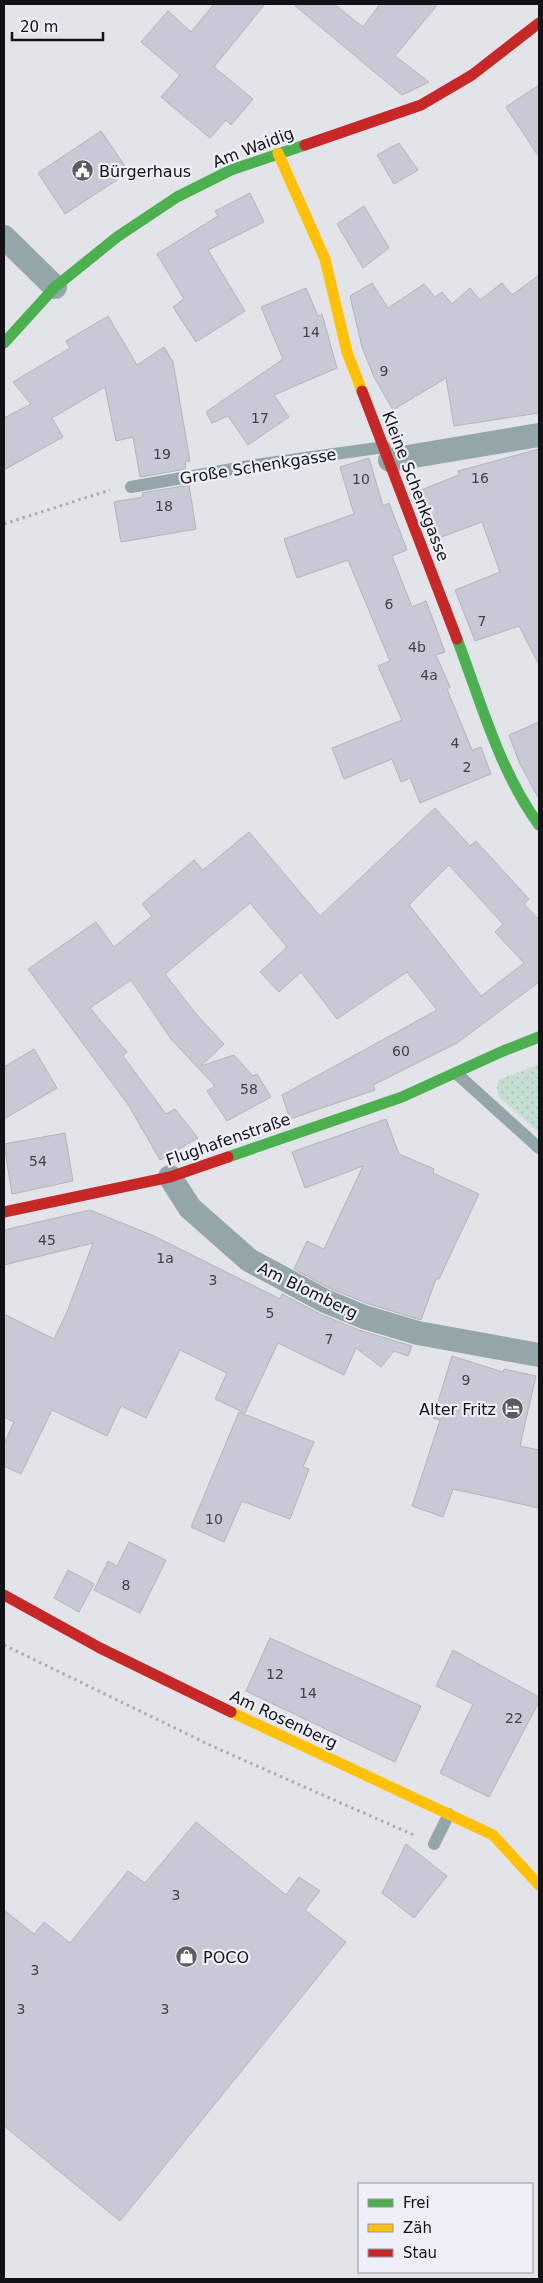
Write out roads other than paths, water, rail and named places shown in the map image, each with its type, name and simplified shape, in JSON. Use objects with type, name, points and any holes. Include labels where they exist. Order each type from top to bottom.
[{"type":"street","name":"Am Waidig","points":[[4,343],[55,287],[117,237],[177,198],[231,170],[421,105],[472,75],[539,23]]},
{"type":"street","name":"Kleine Schenkgasse","points":[[278,153],[325,259],[347,352],[388,454],[506,770],[526,807],[539,825]]},
{"type":"street","points":[[4,237],[55,287]]},
{"type":"street","name":"Große Schenkgasse","points":[[388,454],[539,435]]},
{"type":"street","name":"Flughafenstraße","points":[[4,1212],[170,1177],[402,1097],[539,1036]]},
{"type":"street","name":"Am Blomberg","points":[[170,1177],[190,1208],[249,1260],[325,1301],[364,1317],[418,1333],[539,1355]]},
{"type":"street","name":"Am Rosenberg","points":[[4,1595],[100,1648],[222,1708],[493,1835],[539,1885]]},
{"type":"lane","name":"Große Schenkgasse","points":[[131,487],[255,466],[388,454]]},
{"type":"lane","points":[[456,1073],[539,1148]]},
{"type":"lane","points":[[434,1844],[449,1814]]},
{"type":"place","name":"Bürgerhaus","points":[[83,171]]},
{"type":"place","name":"Alter Fritz","points":[[512,1409]]},
{"type":"place","name":"POCO","points":[[187,1957]]}]
